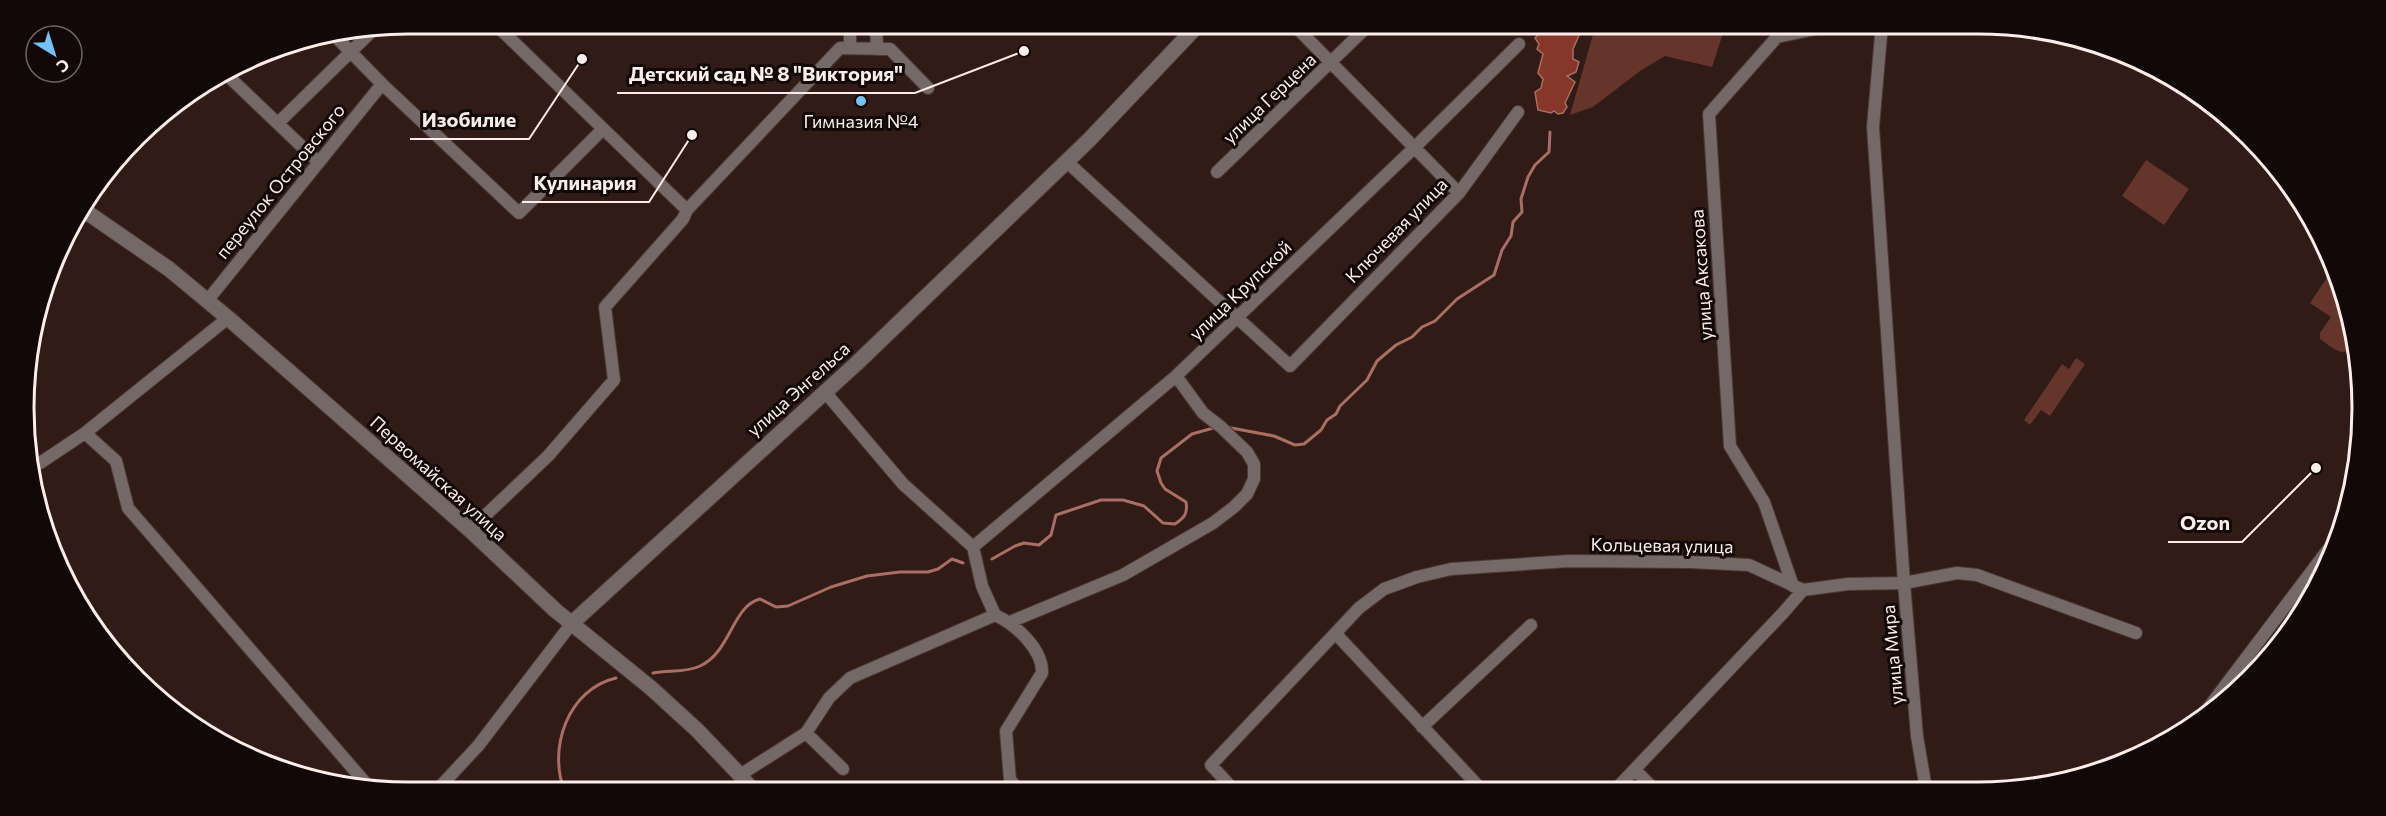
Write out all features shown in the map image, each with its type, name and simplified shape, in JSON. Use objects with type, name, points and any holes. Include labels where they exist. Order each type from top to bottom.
[{"type":"street","points":[[505,34],[687,210]]},
{"type":"street","points":[[850,34],[850,48]]},
{"type":"street","points":[[876,34],[877,49]]},
{"type":"street","name":"улица Энгельса","points":[[444,782],[478,746],[572,623],[825,392],[1089,140],[1189,34]]},
{"type":"street","points":[[1302,34],[1459,193]]},
{"type":"street","name":"улица Герцена","points":[[1217,172],[1360,34]]},
{"type":"street","name":"улица Аксакова","points":[[1791,34],[1777,37],[1709,114],[1730,446],[1764,502],[1798,588]]},
{"type":"street","points":[[1881,34],[1874,127],[1904,583],[1957,573],[1977,575],[2136,633]]},
{"type":"street","points":[[278,123],[366,37]]},
{"type":"street","points":[[341,41],[382,84],[519,213],[603,129]]},
{"type":"street","name":"улица Крупской","points":[[973,547],[1176,376],[1519,44]]},
{"type":"street","points":[[470,530],[548,456],[614,380],[605,307],[683,219],[687,210],[840,48],[890,49],[928,88]]},
{"type":"street","points":[[231,80],[318,162]]},
{"type":"street","name":"переулок Островского","points":[[207,301],[382,84]]},
{"type":"street","name":"Ключевая улица","points":[[1236,318],[1290,366],[1459,193],[1518,112]]},
{"type":"street","points":[[1066,161],[1236,318]]},
{"type":"street","name":"Первомайская улица","points":[[89,214],[169,269],[228,318],[470,530],[572,623],[651,688],[697,730],[746,782]]},
{"type":"street","points":[[40,463],[85,433],[228,318]]},
{"type":"street","points":[[1010,622],[1123,575],[1213,523],[1247,494],[1254,479],[1254,464],[1246,452],[1203,413],[1176,376]]},
{"type":"street","points":[[825,392],[903,484],[973,547],[982,586],[995,615],[1010,622],[1034,649],[1042,664],[1042,673],[1006,731],[1012,782]]},
{"type":"street","points":[[85,433],[116,461],[128,508],[361,778]]},
{"type":"street","name":"Кольцевая улица","points":[[1227,782],[1211,765],[1359,608],[1384,589],[1418,577],[1450,569],[1569,561],[1690,562],[1749,565],[1798,588]]},
{"type":"street","points":[[2221,692],[2317,564]]},
{"type":"street","name":"улица Мира","points":[[1798,588],[1904,583],[1917,736],[1925,782]]},
{"type":"street","points":[[1622,782],[1798,588]]},
{"type":"street","points":[[741,775],[806,734],[829,698],[850,678],[995,615]]},
{"type":"street","points":[[1422,727],[1531,625]]},
{"type":"street","points":[[1336,634],[1474,782]]},
{"type":"street","points":[[806,734],[843,769]]},
{"type":"street","points":[[1635,770],[1647,782]]},
{"type":"shaded area","points":[[1538,34],[1580,34],[1573,49],[1573,59],[1579,62],[1576,72],[1567,76],[1575,82],[1563,113],[1538,110],[1535,92],[1541,88],[1543,79],[1538,73],[1543,54],[1537,49],[1539,44],[1535,38]]},
{"type":"shaded area","points":[[1593,34],[1723,34],[1712,67],[1665,56],[1640,71],[1593,107],[1570,115]]},
{"type":"shaded area","points":[[2146,160],[2189,189],[2164,225],[2122,196]]},
{"type":"shaded area","points":[[2328,277],[2339,311],[2346,352],[2337,351],[2320,339],[2320,333],[2331,317],[2310,303]]},
{"type":"shaded area","points":[[2076,358],[2085,364],[2050,416],[2041,410],[2030,425],[2024,420],[2062,364],[2069,369]]},
{"type":"waterway","points":[[1226,427],[1274,436],[1295,445],[1304,444],[1321,430],[1327,420],[1336,414],[1340,406],[1367,380],[1377,361],[1396,345],[1412,337],[1422,327],[1435,321],[1457,299],[1494,275],[1502,250],[1511,236],[1513,222],[1522,212],[1521,199],[1528,177],[1535,165],[1549,152],[1550,132]]},
{"type":"waterway","points":[[992,559],[1024,543],[1039,545],[1051,535],[1056,515],[1101,500],[1123,500],[1144,506],[1163,523],[1175,524],[1185,515],[1186,502],[1165,489],[1161,483],[1157,471],[1161,458],[1192,434],[1217,427]]},
{"type":"waterway","points":[[653,673],[689,670],[700,666],[719,651],[743,610],[760,599],[776,607],[788,606],[831,587],[867,576],[900,572],[928,572],[938,569],[952,559],[963,563]]},
{"type":"waterway","points":[[562,782],[559,758],[566,723],[585,694],[599,684],[616,678]]},
{"type":"place","name":"Детский сад № 8 \"Виктория\"","points":[[1024,51]]},
{"type":"place","name":"Изобилие","points":[[582,59]]},
{"type":"place","name":"Гимназия №4","points":[[861,101]]},
{"type":"place","name":"Кулинария","points":[[692,135]]},
{"type":"place","name":"Ozon","points":[[2316,468]]}]
